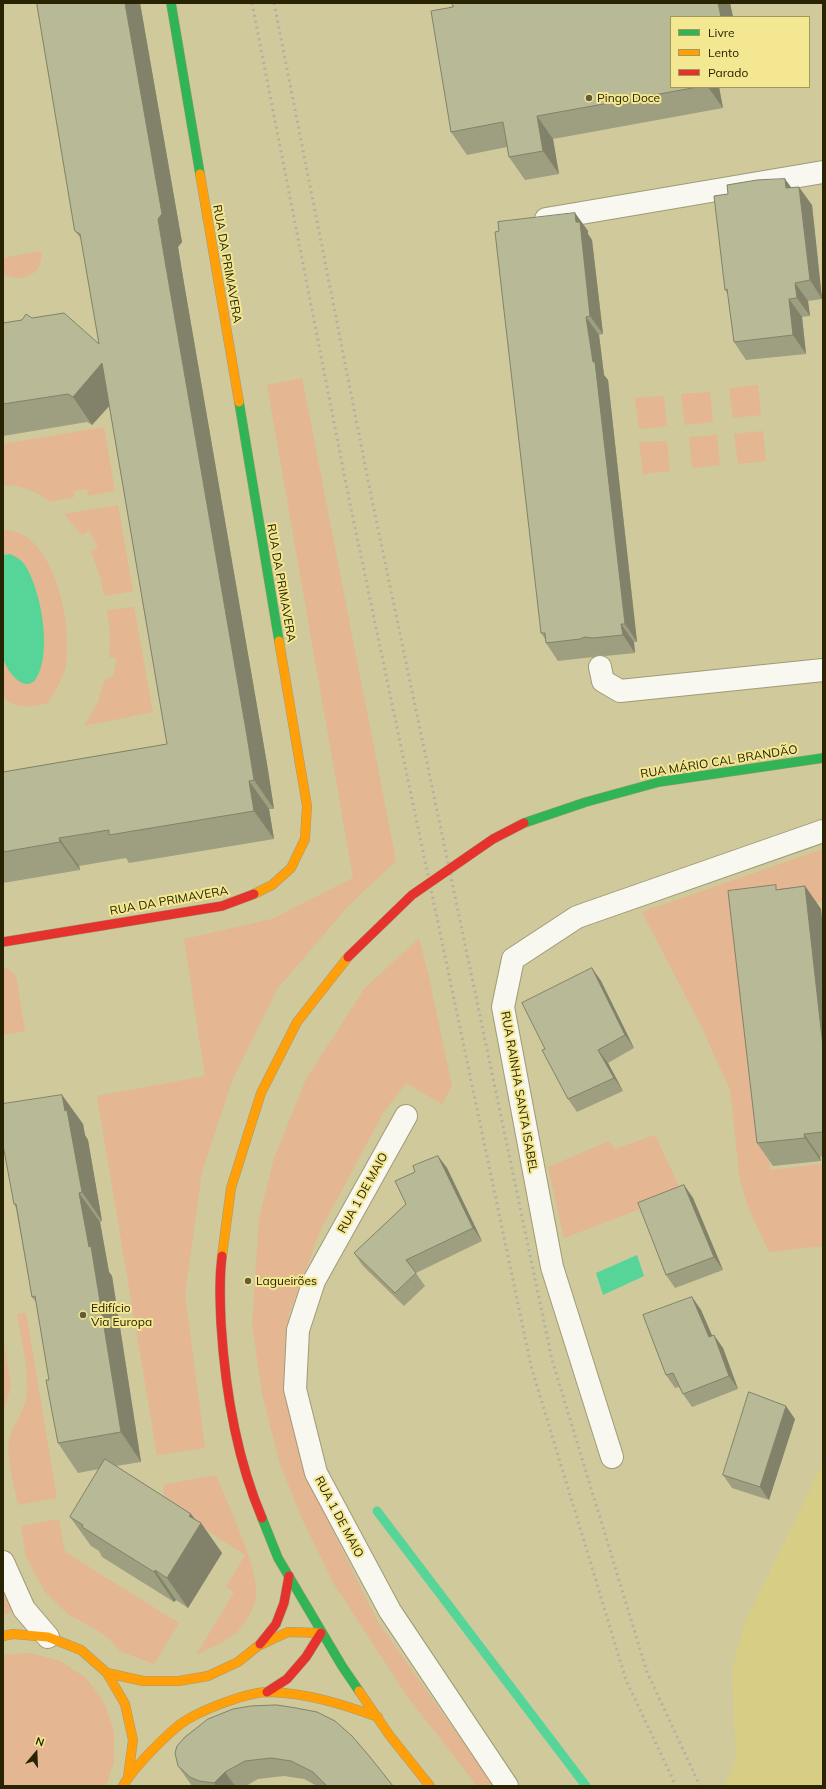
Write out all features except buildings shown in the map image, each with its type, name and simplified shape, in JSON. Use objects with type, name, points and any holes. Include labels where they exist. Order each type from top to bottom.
[{"type":"street","name":"RUA DA PRIMAVERA","points":[[3,942],[222,906],[250,896],[272,885],[290,868],[305,839],[307,806],[171,3]]},
{"type":"street","points":[[529,222],[823,172]]},
{"type":"street","points":[[600,667],[603,681],[620,691],[823,670]]},
{"type":"street","name":"RUA MÁRIO CAL BRANDÃO","points":[[430,1786],[390,1736],[321,1633],[278,1558],[259,1512],[236,1438],[223,1358],[219,1279],[231,1188],[261,1093],[297,1022],[348,957],[412,895],[493,839],[524,822],[586,802],[659,782],[823,758]]},
{"type":"street","name":"RUA RAINHA SANTA ISABEL","points":[[612,1457],[552,1268],[503,1008],[513,959],[577,917],[823,831]]},
{"type":"street","name":"RUA 1 DE MAIO","points":[[406,1116],[314,1281],[298,1330],[295,1389],[316,1473],[390,1611],[507,1786]]},
{"type":"street","points":[[3,1562],[24,1609],[48,1637]]},
{"type":"street","points":[[107,1674],[143,1681],[179,1681],[208,1676],[238,1662],[258,1646],[276,1624],[284,1603],[289,1576]]},
{"type":"street","points":[[258,1646],[288,1632],[321,1633]]},
{"type":"street","points":[[267,1692],[287,1679],[306,1657],[321,1633]]},
{"type":"street","points":[[3,1636],[13,1634],[48,1637],[81,1650],[107,1674],[125,1704],[128,1718],[132,1740],[128,1777]]},
{"type":"street","points":[[123,1786],[128,1777],[159,1744],[188,1720],[231,1700],[267,1692],[298,1694],[337,1702],[378,1717]]},
{"type":"shaded area","points":[[41,251],[39,266],[30,275],[17,278],[3,273],[3,258]]},
{"type":"shaded area","points":[[302,378],[396,861],[349,905],[277,989],[232,1081],[202,1172],[185,1294],[205,1448],[157,1455],[97,1096],[205,1076],[184,939],[272,919],[353,878],[267,385]]},
{"type":"shaded area","points":[[758,385],[761,415],[733,418],[729,388]]},
{"type":"shaded area","points":[[710,392],[713,422],[685,425],[681,394]]},
{"type":"shaded area","points":[[664,396],[667,426],[639,429],[635,398]]},
{"type":"shaded area","points":[[104,427],[115,491],[88,496],[87,489],[73,491],[74,497],[50,502],[28,489],[3,485],[3,444]]},
{"type":"shaded area","points":[[763,431],[766,461],[738,464],[734,434]]},
{"type":"shaded area","points":[[717,435],[720,465],[692,468],[689,437]]},
{"type":"shaded area","points":[[667,441],[670,471],[643,474],[639,442]]},
{"type":"shaded area","points":[[118,505],[133,591],[104,596],[100,576],[91,552],[98,547],[89,531],[82,535],[64,514]]},
{"type":"shaded area","points":[[8,530],[25,536],[38,548],[49,565],[63,606],[67,648],[65,669],[59,684],[48,703],[36,706],[18,706],[3,697],[3,657],[6,664],[44,653],[40,608],[30,574],[25,565],[18,559],[10,554],[3,555],[3,531]]},
{"type":"shaded area","points":[[10,554],[22,561],[31,576],[36,589],[43,620],[44,652],[41,665],[37,677],[32,682],[27,684],[22,683],[11,674],[7,668],[3,656],[3,555]]},
{"type":"shaded area","points":[[134,607],[153,712],[84,726],[98,702],[105,679],[113,677],[117,658],[109,657],[110,635],[107,610]]},
{"type":"shaded area","points":[[823,849],[823,902],[739,911],[770,1170],[823,1164],[823,1246],[769,1252],[749,1209],[740,1181],[730,1090],[702,1028],[642,912]]},
{"type":"shaded area","points":[[419,938],[452,1086],[442,1104],[406,1083],[383,1113],[321,1229],[289,1314],[287,1349],[303,1462],[330,1525],[378,1622],[494,1786],[477,1786],[407,1696],[334,1584],[302,1519],[280,1464],[262,1393],[252,1324],[259,1219],[274,1158],[306,1079],[365,988]]},
{"type":"shaded area","points":[[5,968],[16,976],[25,1031],[3,1035],[3,969]]},
{"type":"shaded area","points":[[655,1135],[682,1193],[564,1238],[548,1167],[609,1141],[615,1149]]},
{"type":"shaded area","points":[[637,1255],[644,1276],[603,1295],[596,1273]]},
{"type":"shaded area","points":[[26,1313],[57,1498],[18,1505],[10,1468],[9,1441],[26,1399],[26,1368],[17,1314]]},
{"type":"shaded area","points":[[3,1336],[11,1386],[3,1412]]},
{"type":"shaded area","points":[[823,1463],[823,1786],[724,1786],[736,1760],[732,1671],[744,1625]]},
{"type":"shaded area","points":[[216,1475],[248,1554],[256,1585],[256,1596],[250,1615],[238,1631],[223,1642],[196,1655],[234,1592],[226,1587],[245,1555],[165,1503],[163,1485]]},
{"type":"shaded area","points":[[59,1519],[65,1552],[179,1623],[154,1664],[120,1651],[109,1639],[97,1630],[68,1614],[45,1592],[26,1557],[21,1526]]},
{"type":"shaded area","points":[[3,1587],[14,1612],[3,1614]]},
{"type":"shaded area","points":[[31,1653],[60,1661],[86,1678],[104,1702],[114,1731],[114,1762],[106,1786],[3,1786],[3,1655]]},
{"type":"waterway","points":[[377,1511],[586,1786]]},
{"type":"railway","points":[[252,3],[349,499],[531,1366],[626,1680],[676,1786]]},
{"type":"railway","points":[[274,3],[371,495],[552,1360],[647,1672],[700,1786]]},
{"type":"traffic: fast","points":[[171,3],[200,174]]},
{"type":"traffic: fast","points":[[239,402],[279,641]]},
{"type":"traffic: fast","points":[[524,823],[586,802],[659,782],[823,758]]},
{"type":"traffic: fast","points":[[262,1518],[278,1558],[342,1666],[359,1691]]},
{"type":"traffic: slow","points":[[200,174],[239,402]]},
{"type":"traffic: slow","points":[[254,894],[272,885],[291,868],[305,839],[307,806],[279,641]]},
{"type":"traffic: slow","points":[[222,1256],[231,1188],[261,1093],[297,1022],[348,957]]},
{"type":"traffic: slow","points":[[107,1673],[143,1681],[179,1681],[208,1676],[238,1662],[258,1646],[288,1632],[321,1633]]},
{"type":"traffic: slow","points":[[3,1636],[13,1634],[48,1637],[81,1650],[107,1673],[125,1704],[133,1740],[128,1777]]},
{"type":"traffic: slow","points":[[359,1691],[390,1736],[430,1786]]},
{"type":"traffic: slow","points":[[123,1786],[143,1760],[181,1724],[206,1710],[228,1701],[250,1695],[269,1692],[297,1694],[338,1704],[378,1717]]},
{"type":"traffic: jam","points":[[348,957],[412,895],[493,839],[524,823]]},
{"type":"traffic: jam","points":[[3,942],[222,906],[254,894]]},
{"type":"traffic: jam","points":[[222,1256],[220,1298],[225,1373],[233,1422],[245,1471],[262,1518]]},
{"type":"traffic: jam","points":[[260,1644],[276,1624],[284,1603],[289,1576]]},
{"type":"traffic: jam","points":[[267,1692],[287,1679],[306,1657],[321,1633]]},
{"type":"place","name":"Pingo Doce","points":[[589,98]]},
{"type":"place","name":"Lagueirões","points":[[248,1281]]},
{"type":"place","name":"Edifício Via Europa","points":[[83,1315]]}]
